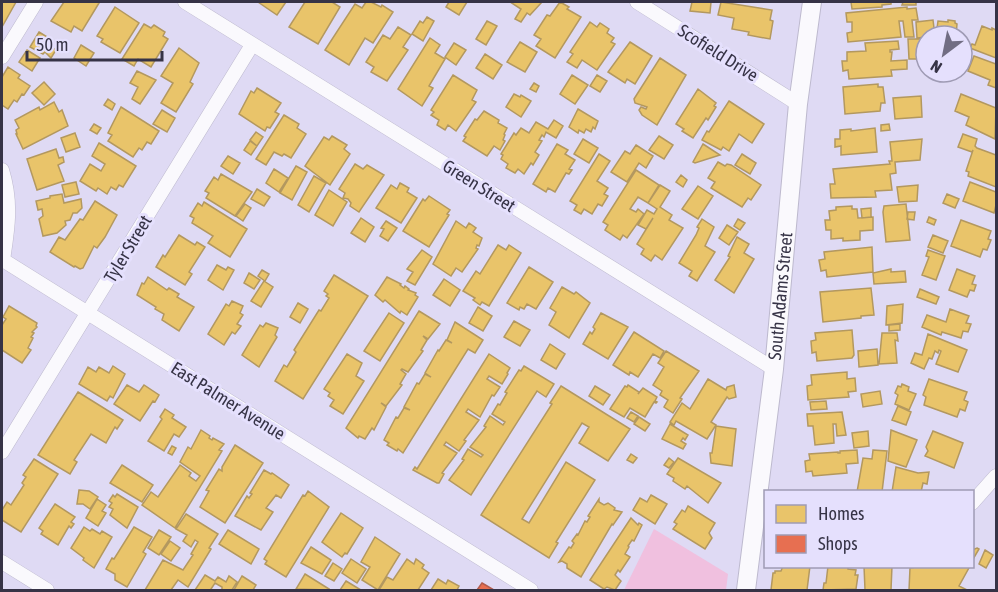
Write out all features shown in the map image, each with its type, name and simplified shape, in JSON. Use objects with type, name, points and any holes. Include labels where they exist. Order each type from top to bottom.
[{"type":"street","points":[[2,57],[36,2]]},
{"type":"street","name":"Green Street","points":[[185,2],[774,369]]},
{"type":"street","name":"Scofield Drive","points":[[637,2],[798,104]]},
{"type":"street","name":"South Adams Street","points":[[746,591],[761,498],[798,104],[812,2]]},
{"type":"street","name":"Tyler Street","points":[[2,452],[252,45]]},
{"type":"street","name":"East Palmer Avenue","points":[[2,170],[8,189],[8,229],[2,260],[531,591]]},
{"type":"street","points":[[974,501],[996,476]]},
{"type":"street","points":[[2,562],[47,591]]},
{"type":"shaded area","points":[[654,529],[728,574],[726,590],[624,590]]},
{"type":"building: Homes","points":[[2,2],[16,2],[2,27]]},
{"type":"building: Homes","points":[[64,2],[99,3],[82,31],[74,26],[71,32],[51,21]]},
{"type":"building: Homes","points":[[258,2],[286,2],[277,15]]},
{"type":"building: Homes","points":[[305,2],[332,2],[340,7],[318,44],[289,27]]},
{"type":"building: Homes","points":[[366,2],[381,7],[382,5],[393,12],[373,43],[365,38],[349,65],[325,50],[355,4],[362,8]]},
{"type":"building: Homes","points":[[449,2],[467,2],[459,15],[446,7]]},
{"type":"building: Homes","points":[[510,2],[542,2],[530,15],[527,13],[521,22],[515,19],[521,9]]},
{"type":"building: Homes","points":[[560,2],[581,17],[555,58],[536,46],[541,39],[534,35],[547,15],[550,16]]},
{"type":"building: Homes","points":[[692,2],[711,2],[710,13],[690,11]]},
{"type":"building: Homes","points":[[721,2],[772,10],[770,39],[732,29],[734,18],[718,15]]},
{"type":"building: Homes","points":[[851,2],[891,2],[891,4],[882,5],[882,7],[852,9]]},
{"type":"building: Homes","points":[[903,2],[916,2],[916,5],[902,5]]},
{"type":"building: Homes","points":[[115,7],[139,23],[120,53],[101,42],[103,39],[97,36]]},
{"type":"building: Homes","points":[[907,7],[907,9],[916,8],[918,20],[912,20],[914,37],[905,37],[903,21],[899,21],[901,37],[848,42],[847,33],[852,32],[852,22],[847,22],[846,13]]},
{"type":"building: Homes","points":[[427,17],[434,21],[423,41],[412,34],[420,21],[423,23]]},
{"type":"building: Homes","points":[[933,20],[934,24],[916,24],[916,22]]},
{"type":"building: Homes","points":[[948,20],[955,21],[957,24],[938,24],[938,21],[948,22]]},
{"type":"building: Homes","points":[[487,21],[497,26],[486,45],[476,39]]},
{"type":"building: Homes","points":[[590,22],[597,27],[600,23],[609,29],[607,33],[614,38],[611,42],[615,44],[597,70],[582,60],[577,68],[567,62],[573,54],[570,52]]},
{"type":"building: Homes","points":[[144,24],[151,28],[154,25],[165,32],[163,36],[168,39],[151,67],[138,59],[134,66],[122,59]]},
{"type":"building: Homes","points":[[982,26],[996,30],[996,58],[974,50]]},
{"type":"building: Homes","points":[[398,27],[411,35],[403,47],[408,50],[387,81],[371,72],[374,67],[366,62],[383,35],[390,39]]},
{"type":"building: Homes","points":[[39,32],[52,40],[49,45],[56,50],[51,58],[45,52],[43,54],[30,47]]},
{"type":"building: Homes","points":[[430,38],[440,45],[435,53],[445,59],[429,86],[433,88],[422,106],[398,89]]},
{"type":"building: Homes","points":[[908,39],[914,39],[914,59],[909,59]]},
{"type":"building: Homes","points":[[898,41],[899,49],[890,50],[892,52],[891,61],[907,60],[907,69],[891,70],[892,76],[849,79],[848,70],[843,71],[842,61],[847,61],[847,52],[866,51],[865,43]]},
{"type":"building: Homes","points":[[520,42],[537,52],[525,72],[507,62]]},
{"type":"building: Homes","points":[[630,42],[652,56],[635,84],[627,79],[625,83],[608,72]]},
{"type":"building: Homes","points":[[454,43],[466,50],[456,65],[445,57]]},
{"type":"building: Homes","points":[[81,45],[94,53],[86,66],[74,58]]},
{"type":"building: Homes","points":[[179,48],[199,63],[190,82],[193,84],[176,112],[161,103],[173,83],[161,76]]},
{"type":"building: Homes","points":[[27,50],[40,58],[32,71],[19,62]]},
{"type":"building: Homes","points":[[485,54],[502,65],[493,79],[476,68]]},
{"type":"building: Homes","points":[[974,56],[996,64],[996,88],[988,85],[990,80],[974,73]]},
{"type":"building: Homes","points":[[660,58],[686,75],[657,125],[642,115],[639,110],[641,107],[646,109],[647,107],[635,103],[634,99]]},
{"type":"building: Homes","points":[[8,67],[30,86],[17,102],[14,100],[8,109],[2,105],[2,77]]},
{"type":"building: Homes","points":[[137,71],[156,80],[140,104],[132,99],[138,87],[130,83]]},
{"type":"building: Homes","points":[[453,75],[477,90],[472,100],[476,102],[456,131],[448,125],[445,130],[437,125],[439,120],[431,115],[434,112],[431,110]]},
{"type":"building: Homes","points":[[572,75],[588,85],[575,104],[560,94]]},
{"type":"building: Homes","points":[[597,75],[607,81],[600,92],[590,86]]},
{"type":"building: Homes","points":[[44,82],[55,94],[44,105],[32,93]]},
{"type":"building: Homes","points":[[534,83],[539,86],[536,92],[530,89]]},
{"type":"building: Homes","points":[[878,84],[878,87],[883,87],[885,103],[881,103],[880,111],[845,114],[843,87]]},
{"type":"building: Homes","points":[[257,88],[281,103],[275,112],[279,114],[270,128],[267,127],[265,131],[239,114],[251,91],[254,93]]},
{"type":"building: Homes","points":[[698,89],[716,103],[714,106],[716,107],[693,138],[676,124]]},
{"type":"building: Homes","points":[[514,94],[531,101],[521,117],[506,107]]},
{"type":"building: Homes","points":[[961,94],[996,108],[995,139],[966,125],[969,117],[955,111]]},
{"type":"building: Homes","points":[[921,96],[922,117],[895,119],[893,98]]},
{"type":"building: Homes","points":[[108,99],[115,104],[112,110],[104,105]]},
{"type":"building: Homes","points":[[729,101],[764,124],[752,143],[739,134],[729,151],[723,147],[721,150],[702,140]]},
{"type":"building: Homes","points":[[54,102],[59,112],[62,110],[68,126],[23,149],[16,134],[19,128],[15,120]]},
{"type":"building: Homes","points":[[121,107],[159,131],[151,144],[147,142],[142,150],[139,148],[133,157],[108,141],[112,135],[108,133]]},
{"type":"building: Homes","points":[[578,109],[598,121],[591,132],[586,129],[584,133],[579,130],[578,133],[569,127]]},
{"type":"building: Homes","points":[[162,110],[175,118],[167,132],[153,124]]},
{"type":"building: Homes","points":[[484,111],[507,128],[503,140],[505,141],[500,150],[494,146],[487,156],[463,141],[475,119],[477,120]]},
{"type":"building: Homes","points":[[284,115],[299,124],[297,128],[306,134],[291,158],[274,152],[266,165],[256,159]]},
{"type":"building: Homes","points":[[554,120],[563,126],[556,138],[546,132],[544,137],[542,135],[539,140],[542,141],[535,152],[539,155],[524,174],[518,169],[515,173],[506,168],[508,164],[501,159],[503,155],[501,154],[514,133],[516,135],[521,128],[529,133],[536,122],[548,129]]},
{"type":"building: Homes","points":[[94,124],[101,128],[97,134],[90,130]]},
{"type":"building: Homes","points":[[889,124],[890,130],[881,131],[881,125]]},
{"type":"building: Homes","points":[[875,128],[877,152],[841,155],[841,146],[835,147],[835,139],[840,139],[840,130]]},
{"type":"building: Homes","points":[[256,132],[263,137],[257,146],[250,140]]},
{"type":"building: Homes","points":[[75,133],[80,147],[66,152],[61,138]]},
{"type":"building: Homes","points":[[963,134],[977,139],[975,146],[977,148],[996,155],[996,187],[968,176],[969,172],[966,171],[973,150],[972,152],[958,147]]},
{"type":"building: Homes","points":[[332,136],[347,145],[344,149],[350,154],[330,185],[305,166],[324,137],[329,140]]},
{"type":"building: Homes","points":[[659,136],[673,145],[664,159],[649,150]]},
{"type":"building: Homes","points":[[583,139],[598,148],[589,163],[574,154]]},
{"type":"building: Homes","points":[[922,139],[920,160],[895,162],[896,173],[890,174],[892,190],[875,191],[876,197],[831,198],[830,184],[835,184],[833,169],[890,164],[889,161],[892,161],[890,142]]},
{"type":"building: Homes","points":[[250,141],[257,146],[251,155],[244,150]]},
{"type":"building: Homes","points":[[99,143],[136,166],[123,187],[119,185],[116,190],[111,187],[107,194],[98,188],[96,191],[80,181],[90,164],[101,171],[105,164],[92,156]]},
{"type":"building: Homes","points":[[557,144],[568,150],[565,154],[575,160],[569,169],[572,170],[569,174],[566,173],[555,192],[548,188],[546,192],[533,184]]},
{"type":"building: Homes","points":[[703,144],[720,155],[695,163],[693,162]]},
{"type":"building: Homes","points":[[636,145],[653,156],[646,168],[639,163],[627,182],[611,172],[625,151],[630,154]]},
{"type":"building: Homes","points":[[56,149],[59,158],[63,157],[64,162],[58,165],[64,181],[37,190],[27,159]]},
{"type":"building: Homes","points":[[599,154],[610,161],[597,181],[608,188],[604,194],[608,196],[602,206],[598,204],[592,214],[584,209],[581,214],[574,210],[577,205],[570,201]]},
{"type":"building: Homes","points":[[742,154],[756,163],[750,174],[735,165]]},
{"type":"building: Homes","points":[[228,156],[240,163],[233,174],[221,166]]},
{"type":"building: Homes","points":[[718,162],[725,166],[731,165],[761,185],[751,200],[748,198],[742,207],[711,188],[715,182],[708,178]]},
{"type":"building: Homes","points":[[355,164],[363,169],[367,165],[384,175],[359,212],[350,206],[348,199],[343,198],[345,193],[339,189]]},
{"type":"building: Homes","points":[[296,166],[307,172],[292,200],[280,193]]},
{"type":"building: Homes","points":[[274,169],[288,178],[279,192],[266,183]]},
{"type":"building: Homes","points":[[636,170],[659,185],[648,203],[638,197],[630,209],[636,212],[638,209],[644,214],[627,238],[623,235],[620,240],[605,230],[608,225],[603,222]]},
{"type":"building: Homes","points":[[221,174],[252,192],[235,216],[206,198],[209,193],[205,191],[214,177],[218,180]]},
{"type":"building: Homes","points":[[681,175],[687,180],[683,187],[676,182]]},
{"type":"building: Homes","points":[[314,176],[326,183],[309,212],[298,205]]},
{"type":"building: Homes","points":[[76,182],[79,194],[65,197],[62,185]]},
{"type":"building: Homes","points":[[970,182],[996,192],[994,213],[963,201]]},
{"type":"building: Homes","points":[[400,183],[409,188],[407,192],[417,198],[401,223],[376,208],[391,185],[397,189]]},
{"type":"building: Homes","points":[[660,185],[670,191],[660,207],[672,215],[669,220],[683,228],[662,260],[655,255],[651,261],[641,254],[644,249],[637,244],[653,218],[646,229],[638,225],[647,210],[654,214],[657,209],[648,203]]},
{"type":"building: Homes","points":[[918,185],[917,201],[899,202],[897,187]]},
{"type":"building: Homes","points":[[698,186],[713,196],[698,219],[682,209]]},
{"type":"building: Homes","points":[[257,189],[270,197],[264,206],[251,199]]},
{"type":"building: Homes","points":[[329,190],[347,202],[333,226],[315,215]]},
{"type":"building: Homes","points":[[62,194],[64,203],[81,199],[82,208],[77,213],[73,213],[70,220],[65,221],[66,225],[57,233],[43,236],[39,219],[43,216],[42,209],[38,210],[36,201]]},
{"type":"building: Homes","points":[[947,194],[959,199],[955,208],[943,203]]},
{"type":"building: Homes","points":[[429,196],[450,210],[429,247],[403,231],[423,199],[425,201]]},
{"type":"building: Homes","points":[[95,201],[117,215],[105,237],[97,248],[94,246],[83,268],[80,269],[50,252],[59,237],[65,240],[80,219],[83,220]]},
{"type":"building: Homes","points":[[204,202],[247,229],[230,257],[208,243],[213,236],[192,223],[194,218],[190,216],[198,203],[202,206]]},
{"type":"building: Homes","points":[[245,204],[251,208],[243,221],[236,216]]},
{"type":"building: Homes","points":[[906,204],[910,240],[886,242],[884,206]]},
{"type":"building: Homes","points":[[852,206],[852,209],[857,209],[858,218],[873,217],[873,230],[860,231],[860,240],[831,239],[831,230],[826,230],[825,220],[830,220],[829,211],[836,210],[836,207]]},
{"type":"building: Homes","points":[[871,208],[871,217],[862,218],[861,209]]},
{"type":"building: Homes","points":[[908,212],[915,212],[914,220],[907,219]]},
{"type":"building: Homes","points":[[929,217],[936,220],[934,225],[927,222]]},
{"type":"building: Homes","points":[[361,218],[374,227],[365,242],[351,233]]},
{"type":"building: Homes","points":[[702,219],[714,227],[705,246],[715,252],[697,281],[689,276],[692,271],[679,263],[696,235],[699,228],[697,227]]},
{"type":"building: Homes","points":[[738,219],[745,223],[740,230],[734,226]]},
{"type":"building: Homes","points":[[961,220],[991,231],[988,239],[991,240],[987,250],[983,249],[980,257],[951,246]]},
{"type":"building: Homes","points":[[386,221],[397,228],[388,241],[380,236],[384,229],[381,228]]},
{"type":"building: Homes","points":[[456,221],[466,228],[469,223],[476,228],[473,232],[482,238],[479,246],[477,245],[478,249],[462,272],[456,268],[451,276],[433,264]]},
{"type":"building: Homes","points":[[727,225],[738,232],[729,245],[719,238]]},
{"type":"building: Homes","points":[[179,235],[195,245],[197,242],[205,247],[189,272],[192,274],[185,285],[156,267]]},
{"type":"building: Homes","points":[[933,235],[948,241],[943,253],[928,247]]},
{"type":"building: Homes","points":[[737,237],[749,244],[744,253],[754,259],[734,293],[715,280],[730,257],[728,256]]},
{"type":"building: Homes","points":[[498,245],[506,250],[509,245],[521,253],[489,306],[482,302],[480,305],[473,300],[475,298],[463,291],[476,271],[480,274]]},
{"type":"building: Homes","points":[[872,247],[873,272],[827,277],[826,270],[821,271],[819,260],[825,259],[824,252]]},
{"type":"building: Homes","points":[[422,250],[432,257],[415,285],[407,281],[413,272],[407,269]]},
{"type":"building: Homes","points":[[928,250],[945,256],[936,280],[922,275],[929,257],[926,256]]},
{"type":"building: Homes","points":[[217,265],[226,270],[228,267],[234,270],[223,290],[208,280]]},
{"type":"building: Homes","points":[[529,267],[553,282],[536,309],[527,304],[524,309],[520,307],[519,310],[507,303]]},
{"type":"building: Homes","points":[[891,269],[891,272],[905,271],[906,282],[874,284],[873,273]]},
{"type":"building: Homes","points":[[957,269],[975,276],[972,284],[976,285],[974,291],[970,290],[967,297],[949,290]]},
{"type":"building: Homes","points":[[262,270],[269,274],[265,281],[258,276]]},
{"type":"building: Homes","points":[[249,273],[260,280],[254,289],[244,283]]},
{"type":"building: Homes","points":[[334,275],[368,296],[303,399],[275,381],[284,365],[287,367],[296,352],[294,350],[329,298],[324,291]]},
{"type":"building: Homes","points":[[148,277],[167,290],[169,288],[179,294],[177,297],[194,307],[179,331],[162,320],[164,314],[155,309],[156,307],[137,295],[142,283],[144,284]]},
{"type":"building: Homes","points":[[387,277],[416,293],[418,297],[407,315],[401,311],[400,313],[375,295]]},
{"type":"building: Homes","points":[[444,279],[460,290],[450,306],[433,295]]},
{"type":"building: Homes","points":[[264,281],[273,287],[261,307],[251,301]]},
{"type":"building: Homes","points":[[562,287],[574,294],[576,292],[590,303],[569,338],[549,325],[556,312],[550,308]]},
{"type":"building: Homes","points":[[871,288],[874,315],[823,322],[820,292]]},
{"type":"building: Homes","points":[[920,289],[939,297],[936,304],[917,297]]},
{"type":"building: Homes","points":[[232,301],[243,306],[240,313],[243,315],[237,324],[241,326],[235,334],[232,332],[224,345],[208,334],[226,304],[229,306]]},
{"type":"building: Homes","points":[[298,303],[308,309],[300,323],[290,317]]},
{"type":"building: Homes","points":[[903,304],[902,323],[886,325],[887,306]]},
{"type":"building: Homes","points":[[9,306],[37,323],[28,348],[31,350],[22,363],[2,350],[2,325],[6,319],[3,317]]},
{"type":"building: Homes","points":[[478,307],[492,316],[483,331],[469,323]]},
{"type":"building: Homes","points":[[950,309],[969,316],[966,323],[971,324],[968,332],[963,331],[961,338],[942,332],[941,335],[922,327],[927,315],[946,322]]},
{"type":"building: Homes","points":[[419,311],[440,324],[428,339],[423,336],[427,340],[421,350],[423,351],[408,372],[401,370],[406,374],[400,384],[402,385],[386,406],[381,403],[386,407],[374,430],[372,428],[365,439],[359,436],[358,438],[346,428]]},
{"type":"building: Homes","points":[[389,313],[404,323],[380,361],[364,351]]},
{"type":"building: Homes","points":[[601,313],[628,327],[608,359],[583,344],[590,332],[592,334],[595,329],[593,327]]},
{"type":"building: Homes","points":[[514,321],[530,330],[520,346],[504,337]]},
{"type":"building: Homes","points":[[455,322],[483,340],[475,353],[468,349],[403,453],[398,449],[397,451],[387,445],[389,443],[384,440],[396,417],[398,418],[404,408],[410,410],[404,407],[417,383],[419,384],[425,374],[431,377],[425,373],[438,350],[446,340],[452,343],[447,340]]},
{"type":"building: Homes","points":[[266,323],[278,328],[275,335],[277,337],[259,367],[242,355],[260,325],[263,327]]},
{"type":"building: Homes","points":[[900,324],[900,330],[889,331],[889,325]]},
{"type":"building: Homes","points":[[852,330],[854,355],[852,358],[817,361],[816,352],[812,353],[811,341],[816,340],[815,333]]},
{"type":"building: Homes","points":[[634,332],[664,351],[660,358],[653,354],[638,377],[630,372],[629,375],[613,365]]},
{"type":"building: Homes","points":[[882,333],[897,333],[898,341],[895,340],[897,363],[879,364]]},
{"type":"building: Homes","points":[[928,334],[967,350],[958,372],[936,364],[941,351],[939,350],[938,353],[935,351],[932,359],[929,358],[924,369],[911,363],[915,353],[922,355]]},
{"type":"building: Homes","points":[[550,344],[565,354],[556,369],[541,360]]},
{"type":"building: Homes","points":[[877,349],[878,365],[859,367],[858,351]]},
{"type":"building: Homes","points":[[666,351],[699,371],[680,398],[682,399],[673,413],[664,407],[668,400],[660,395],[662,391],[653,385],[664,367],[658,363]]},
{"type":"building: Homes","points":[[347,354],[362,363],[356,376],[364,381],[343,414],[330,406],[334,400],[324,389]]},
{"type":"building: Homes","points":[[489,354],[510,368],[508,374],[502,384],[489,376],[487,379],[500,387],[494,396],[492,395],[480,417],[468,409],[466,412],[479,420],[459,451],[446,442],[444,445],[457,453],[437,483],[413,470],[415,467],[417,469]]},
{"type":"building: Homes","points":[[113,366],[125,374],[113,398],[110,396],[107,401],[79,384],[88,367],[96,372],[99,367],[109,373]]},
{"type":"building: Homes","points":[[524,366],[554,384],[546,397],[537,391],[471,495],[449,480],[464,460],[462,459],[468,449],[481,457],[483,455],[470,447],[486,427],[484,426],[490,416],[503,425],[505,422],[492,414],[498,404],[500,405],[507,393],[505,392],[519,370],[521,371]]},
{"type":"building: Homes","points":[[847,372],[847,379],[855,378],[856,391],[848,392],[849,397],[808,400],[807,386],[812,385],[811,375]]},
{"type":"building: Homes","points":[[708,379],[726,390],[727,387],[734,385],[736,397],[729,399],[727,397],[711,422],[716,425],[707,439],[676,421],[674,425],[670,422],[682,403],[690,409]]},
{"type":"building: Homes","points":[[929,379],[967,392],[964,400],[968,402],[965,411],[960,409],[957,417],[924,405],[926,397],[923,395]]},
{"type":"building: Homes","points":[[902,384],[909,387],[908,391],[916,394],[909,410],[895,404],[898,395],[895,393],[898,386],[901,387]]},
{"type":"building: Homes","points":[[127,385],[139,392],[144,385],[159,395],[140,421],[114,404]]},
{"type":"building: Homes","points":[[628,385],[639,392],[638,394],[643,388],[657,397],[655,401],[657,402],[654,402],[645,417],[630,408],[624,417],[610,409]]},
{"type":"building: Homes","points":[[561,386],[630,429],[608,461],[579,443],[589,427],[582,423],[522,519],[529,523],[566,462],[595,480],[556,542],[558,543],[549,558],[481,515],[552,404],[550,403]]},
{"type":"building: Homes","points":[[595,386],[610,395],[603,405],[589,396]]},
{"type":"building: Homes","points":[[880,391],[882,404],[863,407],[861,394]]},
{"type":"building: Homes","points":[[78,392],[123,420],[117,429],[115,427],[106,443],[91,434],[74,460],[77,462],[70,474],[38,455]]},
{"type":"building: Homes","points":[[826,401],[827,409],[811,410],[810,402]]},
{"type":"building: Homes","points":[[898,406],[911,412],[906,425],[892,420]]},
{"type":"building: Homes","points":[[165,409],[174,415],[172,418],[186,427],[179,437],[174,434],[164,451],[148,441],[162,419],[160,417]]},
{"type":"building: Homes","points":[[631,412],[638,416],[634,422],[627,418]]},
{"type":"building: Homes","points":[[842,412],[846,435],[837,436],[836,424],[833,424],[834,443],[815,445],[813,426],[808,426],[807,414]]},
{"type":"building: Homes","points":[[639,417],[650,424],[645,431],[634,424]]},
{"type":"building: Homes","points":[[670,424],[688,435],[685,440],[683,438],[681,441],[686,444],[683,449],[662,439]]},
{"type":"building: Homes","points":[[716,426],[736,429],[732,466],[711,463],[710,453],[712,453]]},
{"type":"building: Homes","points":[[201,430],[212,440],[213,438],[224,444],[175,528],[142,505],[151,492],[158,497],[180,465],[191,473],[189,476],[196,481],[200,476],[180,462],[188,447],[191,449]]},
{"type":"building: Homes","points":[[891,430],[917,440],[906,467],[888,461]]},
{"type":"building: Homes","points":[[868,431],[869,446],[854,448],[852,433]]},
{"type":"building: Homes","points":[[933,431],[963,443],[954,468],[925,456]]},
{"type":"building: Homes","points":[[235,445],[263,463],[225,523],[200,507],[209,491],[206,490],[219,469],[222,471]]},
{"type":"building: Homes","points":[[172,446],[176,448],[172,455],[168,453]]},
{"type":"building: Homes","points":[[857,450],[858,463],[846,464],[847,473],[813,476],[812,471],[806,472],[805,461],[810,460],[809,454]]},
{"type":"building: Homes","points":[[873,450],[887,451],[882,490],[857,490],[863,458],[872,459]]},
{"type":"building: Homes","points":[[631,454],[637,458],[633,463],[627,460]]},
{"type":"building: Homes","points":[[669,458],[674,462],[669,468],[664,465]]},
{"type":"building: Homes","points":[[678,458],[721,483],[708,503],[687,486],[685,489],[673,481],[674,478],[667,474]]},
{"type":"building: Homes","points":[[34,459],[58,474],[21,532],[2,520],[2,510],[7,502],[11,505],[24,485],[22,483],[26,477],[23,475]]},
{"type":"building: Homes","points":[[122,465],[153,485],[142,502],[110,483]]},
{"type":"building: Homes","points":[[896,467],[918,473],[929,472],[927,484],[923,483],[921,490],[892,490]]},
{"type":"building: Homes","points":[[264,470],[289,485],[281,498],[276,495],[266,508],[273,512],[261,530],[235,516],[247,496],[249,498],[252,494],[250,493]]},
{"type":"building: Homes","points":[[79,490],[89,491],[98,497],[90,509],[83,504],[77,504]]},
{"type":"building: Homes","points":[[308,491],[329,507],[286,577],[265,564],[267,561],[264,559],[303,495],[305,496]]},
{"type":"building: Homes","points":[[117,494],[138,507],[127,528],[110,515],[113,509],[109,507],[112,503],[109,501],[113,495],[115,497]]},
{"type":"building: Homes","points":[[651,495],[667,504],[655,524],[633,510],[640,498],[647,502]]},
{"type":"building: Homes","points":[[97,499],[106,505],[102,511],[106,513],[98,526],[86,518]]},
{"type":"building: Homes","points":[[599,499],[599,502],[604,505],[608,503],[615,508],[614,510],[622,512],[612,524],[581,577],[567,568],[567,564],[559,562],[569,547],[571,548],[574,543],[572,541],[585,521],[587,522],[590,517],[588,516]]},
{"type":"building: Homes","points":[[55,504],[75,517],[71,522],[74,524],[71,528],[69,526],[58,545],[41,534],[43,531],[39,528]]},
{"type":"building: Homes","points":[[688,506],[715,523],[709,533],[712,538],[705,549],[673,529],[677,524],[674,522],[682,510],[685,512]]},
{"type":"building: Homes","points":[[341,513],[363,528],[347,554],[345,553],[342,557],[322,542]]},
{"type":"building: Homes","points":[[186,514],[218,534],[209,548],[211,549],[188,587],[178,580],[171,590],[145,590],[163,560],[183,570],[193,555],[191,554],[198,542],[195,540],[191,547],[183,541],[187,535],[176,529]]},
{"type":"building: Homes","points":[[631,518],[638,525],[639,523],[642,525],[625,554],[630,557],[620,572],[618,570],[615,575],[621,581],[615,590],[607,587],[604,589],[590,580]]},
{"type":"building: Homes","points":[[84,527],[100,534],[102,531],[112,537],[94,568],[71,548]]},
{"type":"building: Homes","points":[[134,527],[152,537],[143,552],[146,554],[127,587],[115,580],[115,574],[106,569]]},
{"type":"building: Homes","points":[[159,530],[171,537],[159,555],[148,548]]},
{"type":"building: Homes","points":[[228,530],[259,549],[251,564],[219,544]]},
{"type":"building: Homes","points":[[375,537],[400,554],[378,590],[362,580],[370,567],[361,562]]},
{"type":"building: Homes","points":[[170,541],[180,548],[171,561],[161,554]]},
{"type":"building: Homes","points":[[311,547],[331,560],[322,574],[301,563]]},
{"type":"building: Homes","points":[[974,549],[979,549],[974,558]]},
{"type":"building: Homes","points":[[985,550],[993,555],[986,568],[979,564]]},
{"type":"building: Homes","points":[[351,559],[366,569],[357,583],[342,573]]},
{"type":"building: Homes","points":[[407,559],[414,564],[416,559],[429,573],[418,590],[379,590],[387,577],[393,580]]},
{"type":"building: Homes","points":[[333,563],[342,569],[334,581],[325,576]]},
{"type":"building: Homes","points":[[782,568],[810,568],[807,590],[771,590],[773,573],[781,571]]},
{"type":"building: Homes","points":[[828,568],[848,568],[856,570],[855,575],[858,575],[856,589],[823,590],[824,583],[826,583]]},
{"type":"building: Homes","points":[[864,568],[892,568],[891,590],[865,590]]},
{"type":"building: Homes","points":[[910,568],[969,568],[959,586],[967,590],[909,590]]},
{"type":"building: Homes","points":[[305,574],[329,589],[296,589]]},
{"type":"building: Homes","points":[[205,575],[215,581],[218,577],[226,582],[229,576],[237,582],[232,590],[222,590],[222,587],[215,583],[211,589],[213,590],[195,590]]},
{"type":"building: Homes","points":[[242,576],[256,585],[253,590],[234,590]]},
{"type":"building: Homes","points":[[438,579],[446,584],[448,580],[459,586],[457,590],[431,590]]},
{"type":"building: Homes","points":[[346,581],[361,590],[340,590]]},
{"type":"building: Shops","points":[[482,583],[494,590],[477,590]]}]
